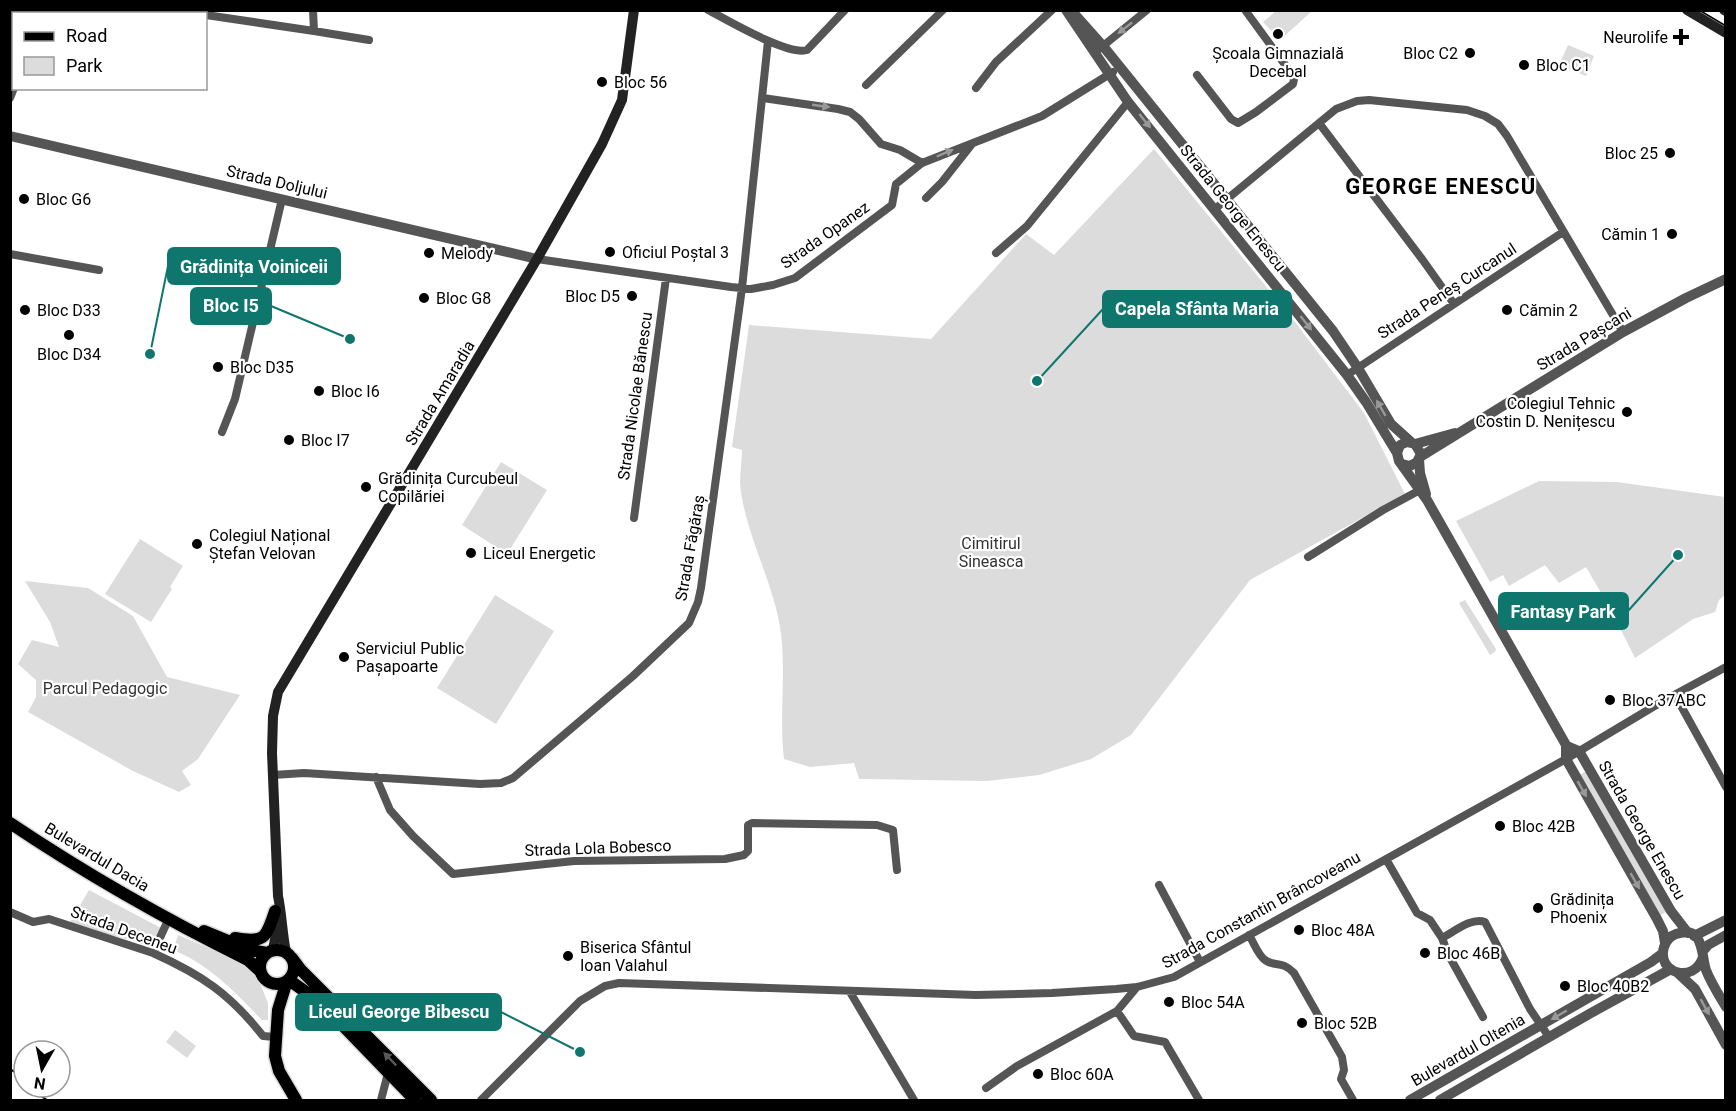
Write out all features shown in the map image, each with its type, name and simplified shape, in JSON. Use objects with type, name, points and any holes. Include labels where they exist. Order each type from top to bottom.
[{"type":"main road","name":"Strada Amaradia","points":[[289,955],[282,934],[278,896],[273,716],[278,692],[537,259],[602,144],[617,114],[624,88],[634,10]]},
{"type":"main road","points":[[1687,10],[1725,33]]},
{"type":"main road","name":"Bulevardul Dacia","points":[[10,823],[117,891],[248,960],[263,976]]},
{"type":"main road","name":"Strada Amaradia","points":[[270,952],[276,934],[275,911],[278,896]]},
{"type":"main road","points":[[216,935],[253,941],[262,939],[268,933],[275,911]]},
{"type":"main road","name":"Bulevardul Dacia","points":[[169,918],[250,950],[289,955]]},
{"type":"main road","points":[[270,952],[261,961],[263,976],[278,1010]]},
{"type":"main road","points":[[289,955],[295,967],[278,1010],[275,1056],[279,1071],[296,1101]]},
{"type":"main road","points":[[289,955],[301,970],[431,1101]]},
{"type":"main road","points":[[263,976],[278,984],[288,981],[320,1002],[415,1101]]},
{"type":"street","points":[[178,10],[199,12]]},
{"type":"street","points":[[313,10],[314,31]]},
{"type":"street","points":[[708,10],[768,40],[800,52],[807,50],[845,10]]},
{"type":"street","points":[[866,85],[943,10]]},
{"type":"street","points":[[976,88],[1012,45],[1052,10]]},
{"type":"street","name":"Strada George Enescu","points":[[1066,10],[1128,102],[1347,375],[1397,453]]},
{"type":"street","name":"Strada George Enescu","points":[[1071,10],[1103,46],[1333,331],[1391,424],[1413,443]]},
{"type":"street","points":[[1094,54],[1147,10]]},
{"type":"street","points":[[1197,75],[1231,119],[1238,123],[1293,84],[1294,79],[1291,73],[1245,10]]},
{"type":"street","points":[[207,15],[369,40]]},
{"type":"street","name":"Strada Făgăraș","points":[[273,775],[304,773],[480,784],[501,783],[513,778],[633,676],[689,623],[702,588],[742,288],[768,40]]},
{"type":"street","name":"Strada Opanez","points":[[537,259],[751,289],[795,278],[892,205],[896,184],[922,163],[1047,113],[1120,67]]},
{"type":"street","points":[[763,98],[838,108],[850,112],[881,144],[900,150],[922,163]]},
{"type":"street","points":[[1215,209],[1319,123],[1346,104],[1370,100],[1467,110],[1485,116],[1498,124],[1507,136],[1623,332]]},
{"type":"street","points":[[996,253],[1027,226],[1128,102]]},
{"type":"street","points":[[1319,123],[1454,304]]},
{"type":"street","name":"Strada Doljului","points":[[10,136],[537,259]]},
{"type":"street","points":[[926,198],[942,182],[973,141]]},
{"type":"street","points":[[222,432],[235,399],[282,199]]},
{"type":"street","name":"Strada Peneș Curcanul","points":[[1347,375],[1563,232]]},
{"type":"street","points":[[10,254],[99,270]]},
{"type":"street","name":"Strada Nicolae Bănescu","points":[[634,518],[666,278]]},
{"type":"street","name":"Strada Pașcani","points":[[1420,458],[1623,332],[1725,279]]},
{"type":"street","name":"Strada Pașcani","points":[[1413,443],[1461,432]]},
{"type":"street","points":[[1427,500],[1420,473],[1420,450],[1413,443],[1403,443],[1397,453],[1402,464],[1427,500],[1567,746],[1566,759]]},
{"type":"street","points":[[1402,464],[1410,466],[1420,458]]},
{"type":"street","points":[[1308,557],[1383,510],[1420,490]]},
{"type":"street","name":"Strada Constantin Brâncoveanu","points":[[481,1101],[580,1000],[604,986],[619,983],[976,995],[1137,987],[1174,977],[1566,759],[1725,667]]},
{"type":"street","points":[[1675,695],[1725,787]]},
{"type":"street","name":"Strada George Enescu","points":[[1567,746],[1580,751],[1671,911],[1691,935]]},
{"type":"street","name":"Strada George Enescu","points":[[1566,759],[1657,919],[1663,931],[1664,948]]},
{"type":"street","name":"Strada Lola Bobesco","points":[[376,777],[390,810],[413,836],[453,874],[563,862],[725,859],[744,855],[748,851],[748,825],[752,823],[889,827],[893,830],[897,870]]},
{"type":"street","points":[[1386,859],[1417,912],[1430,920],[1442,939],[1483,1017]]},
{"type":"street","points":[[1159,885],[1200,962]]},
{"type":"street","name":"Strada Deceneu","points":[[10,912],[33,922],[50,919],[153,953],[221,990],[263,1036],[275,1037]]},
{"type":"street","points":[[153,953],[169,918]]},
{"type":"street","points":[[1442,939],[1471,922],[1480,920],[1485,922],[1540,1026]]},
{"type":"street","points":[[1725,920],[1691,935],[1675,934],[1664,948],[1664,961],[1695,989],[1725,1045]]},
{"type":"street","points":[[1250,935],[1263,959],[1287,965],[1294,973],[1341,1057],[1344,1070],[1341,1079],[1353,1101]]},
{"type":"street","points":[[1691,935],[1700,942],[1706,969],[1725,1007]]},
{"type":"street","points":[[1674,971],[1688,973],[1696,969],[1708,945],[1725,935]]},
{"type":"street","name":"Bulevardul Oltenia","points":[[1410,1101],[1651,962],[1664,948]]},
{"type":"street","name":"Bulevardul Oltenia","points":[[1440,1101],[1549,1037],[1674,971]]},
{"type":"street","points":[[986,1088],[1017,1066],[1117,1011],[1137,987]]},
{"type":"street","points":[[850,992],[914,1101]]},
{"type":"street","points":[[1117,1011],[1134,1035],[1165,1042],[1199,1101]]},
{"type":"street","name":"Bulevardul Oltenia","points":[[1540,1026],[1549,1037]]},
{"type":"street","points":[[381,1101],[388,1073]]},
{"type":"green space","name":"Școala Gimnazială Decebal","points":[[1309,10],[1311,12],[1280,40],[1263,22],[1276,11]]},
{"type":"green space","points":[[1568,45],[1594,56],[1586,76],[1559,65]]},
{"type":"green space","name":"Cimitirul Sineasca","points":[[1154,149],[1295,322],[1364,413],[1405,494],[1250,580],[1131,735],[1091,759],[1039,775],[987,781],[859,779],[854,763],[810,767],[784,759],[783,665],[778,615],[747,521],[740,483],[742,450],[732,447],[749,325],[931,339],[1026,234],[1054,255]]},
{"type":"green space","points":[[501,462],[547,490],[507,554],[462,525]]},
{"type":"green space","points":[[1539,481],[1617,482],[1725,497],[1725,595],[1719,600],[1715,612],[1693,619],[1635,658],[1586,567],[1559,583],[1545,565],[1509,586],[1503,575],[1490,582],[1456,521]]},
{"type":"green space","points":[[140,539],[183,566],[170,587],[172,589],[151,622],[105,594]]},
{"type":"green space","name":"Parcul Pedagogic","points":[[25,581],[88,588],[133,616],[167,677],[240,695],[198,759],[182,771],[191,785],[179,792],[133,771],[28,712],[36,697],[36,680],[18,664],[32,640],[59,647],[50,622]]},
{"type":"green space","points":[[495,595],[554,631],[496,724],[437,688]]},
{"type":"green space","points":[[1465,600],[1496,649],[1490,655],[1459,603]]},
{"type":"green space","points":[[1588,770],[1668,911],[1657,917],[1578,776]]},
{"type":"green space","points":[[89,890],[161,928],[152,946],[70,922]]},
{"type":"green space","points":[[178,935],[248,965],[259,981],[268,1003],[268,1020],[262,1020],[210,971],[173,950]]},
{"type":"green space","points":[[175,1030],[196,1046],[187,1058],[166,1042]]},
{"type":"tram line","points":[[1699,10],[1726,26]]},
{"type":"place","name":"Școala Gimnazială Decebal","points":[[1278,34]]},
{"type":"place","name":"Neurolife","points":[[1681,37]]},
{"type":"place","name":"Bloc C2","points":[[1470,53]]},
{"type":"place","name":"Bloc C1","points":[[1524,65]]},
{"type":"place","name":"Bloc 56","points":[[602,82]]},
{"type":"place","name":"Bloc 25","points":[[1670,153]]},
{"type":"place","name":"Bloc G6","points":[[24,199]]},
{"type":"place","name":"Cămin 1","points":[[1672,234]]},
{"type":"place","name":"Oficiul Poștal 3","points":[[610,252]]},
{"type":"place","name":"Melody","points":[[429,253]]},
{"type":"place","name":"Bloc D5","points":[[632,296]]},
{"type":"place","name":"Bloc G8","points":[[424,298]]},
{"type":"place","name":"Bloc D33","points":[[25,310]]},
{"type":"place","name":"Cămin 2","points":[[1507,310]]},
{"type":"place","name":"Bloc D34","points":[[69,335]]},
{"type":"place","name":"Bloc I5","points":[[350,339]]},
{"type":"place","name":"Grădinița Voiniceii","points":[[150,354]]},
{"type":"place","name":"Bloc D35","points":[[218,367]]},
{"type":"place","name":"Capela Sfânta Maria","points":[[1037,381]]},
{"type":"place","name":"Bloc I6","points":[[319,391]]},
{"type":"place","name":"Colegiul Tehnic Costin D. Nenițescu","points":[[1627,412]]},
{"type":"place","name":"Bloc I7","points":[[289,440]]},
{"type":"place","name":"Grădinița Curcubeul Copilăriei","points":[[366,487]]},
{"type":"place","name":"Colegiul Național Ștefan Velovan","points":[[197,544]]},
{"type":"place","name":"Liceul Energetic","points":[[471,553]]},
{"type":"place","name":"Fantasy Park","points":[[1678,555]]},
{"type":"place","name":"Serviciul Public Pașapoarte","points":[[344,657]]},
{"type":"place","name":"Bloc 37ABC","points":[[1610,700]]},
{"type":"place","name":"Bloc 42B","points":[[1500,826]]},
{"type":"place","name":"Grădinița Phoenix","points":[[1538,908]]},
{"type":"place","name":"Bloc 48A","points":[[1299,930]]},
{"type":"place","name":"Bloc 46B","points":[[1425,953]]},
{"type":"place","name":"Biserica Sfântul Ioan Valahul","points":[[568,956]]},
{"type":"place","name":"Bloc 40B2","points":[[1565,986]]},
{"type":"place","name":"Bloc 54A","points":[[1169,1002]]},
{"type":"place","name":"Bloc 52B","points":[[1302,1023]]},
{"type":"place","name":"Liceul George Bibescu","points":[[580,1052]]},
{"type":"place","name":"Bloc 60A","points":[[1038,1074]]},
{"type":"district","name":"GEORGE ENESCU","points":[[1441,186]]}]
